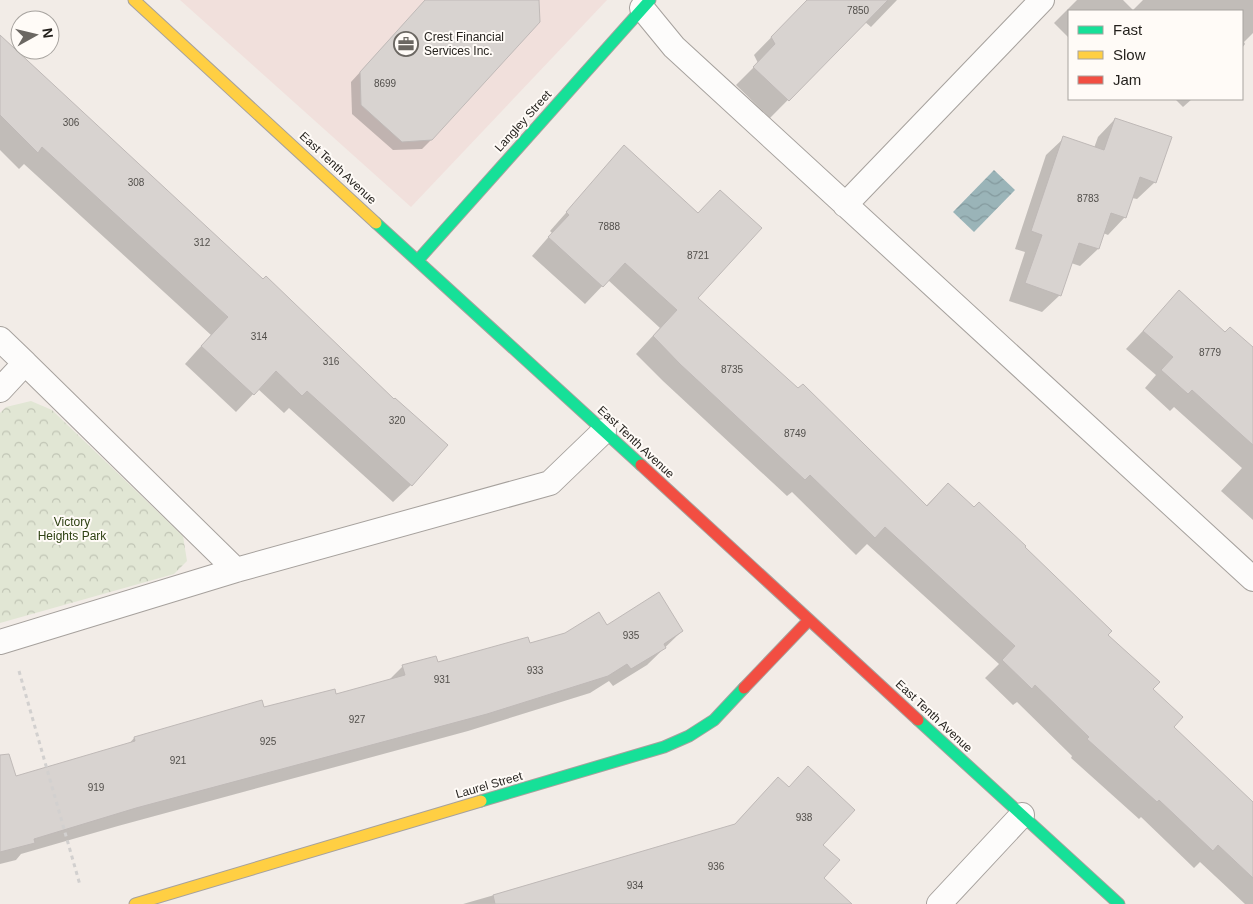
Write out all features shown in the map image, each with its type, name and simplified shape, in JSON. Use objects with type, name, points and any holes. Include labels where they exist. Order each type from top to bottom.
[{"type":"main road","name":"East Tenth Avenue","points":[[134,0],[1119,904]]},
{"type":"main road","name":"Langley Street","points":[[418,260],[646,4]]},
{"type":"main road","name":"Laurel Street","points":[[135,904],[664,747],[689,736],[714,720],[809,620]]},
{"type":"lane","points":[[845,205],[1042,0]]},
{"type":"lane","points":[[646,4],[674,47],[1253,579]]},
{"type":"lane","points":[[0,339],[236,570]]},
{"type":"lane","points":[[0,390],[25,363]]},
{"type":"lane","points":[[5,640],[236,570],[550,483],[604,432]]},
{"type":"lane","points":[[939,904],[1022,814]]},
{"type":"path","points":[[5,640],[80,884]]},
{"type":"shaded area","points":[[180,0],[607,0],[411,207]]},
{"type":"green space","name":"Victory Heights Park","points":[[31,401],[52,410],[183,536],[187,561],[174,574],[0,623],[0,413],[6,407]]},
{"type":"water","points":[[994,170],[1015,190],[974,232],[953,212]]},
{"type":"building","points":[[425,0],[539,0],[540,22],[432,140],[402,142],[361,105],[360,72]]},
{"type":"building","points":[[807,0],[888,0],[789,101],[753,67],[775,44],[771,37]]},
{"type":"building","points":[[0,35],[10,44],[10,60],[27,60],[263,279],[266,276],[394,399],[448,445],[412,486],[307,391],[302,396],[276,371],[254,395],[201,346],[228,317],[42,147],[38,153],[0,115]]},
{"type":"building","points":[[1115,118],[1172,137],[1156,183],[1140,177],[1126,218],[1111,213],[1099,249],[1079,243],[1061,296],[1025,283],[1042,235],[1031,231],[1063,136],[1104,150]]},
{"type":"building","points":[[624,145],[698,213],[720,190],[762,228],[698,298],[798,388],[803,384],[927,506],[948,483],[974,507],[979,502],[1112,631],[1108,635],[1160,682],[1153,689],[1183,717],[1174,727],[1253,802],[1253,878],[1218,845],[1213,851],[1159,800],[1157,802],[1087,739],[1089,737],[1035,685],[1032,689],[1002,660],[1015,646],[885,527],[875,538],[810,475],[805,480],[680,364],[653,336],[677,310],[625,263],[603,287],[548,237],[569,215],[566,212]]},
{"type":"building","points":[[1179,290],[1225,332],[1230,327],[1253,347],[1253,445],[1192,390],[1188,394],[1161,370],[1173,357],[1143,331]]},
{"type":"building","points":[[659,592],[683,631],[664,644],[666,648],[631,669],[627,664],[608,676],[487,714],[136,808],[34,839],[35,843],[0,852],[0,755],[9,754],[16,776],[135,741],[134,737],[262,700],[264,707],[335,689],[336,694],[405,675],[402,665],[436,656],[438,662],[528,637],[530,643],[565,633],[599,612],[607,625]]},
{"type":"building","points":[[808,766],[855,810],[823,845],[840,860],[824,878],[852,904],[495,904],[493,895],[735,824],[778,777],[789,787]]},
{"type":"traffic: fast","points":[[418,260],[650,0]]},
{"type":"traffic: fast","points":[[376,223],[641,465]]},
{"type":"traffic: fast","points":[[481,801],[664,747],[689,736],[714,720],[744,688]]},
{"type":"traffic: fast","points":[[918,720],[1119,904]]},
{"type":"traffic: slow","points":[[134,0],[376,223]]},
{"type":"traffic: slow","points":[[135,904],[481,801]]},
{"type":"traffic: jam","points":[[641,465],[918,720]]},
{"type":"traffic: jam","points":[[744,688],[809,620]]},
{"type":"place","name":"Crest Financial Services Inc.","points":[[406,44]]}]
